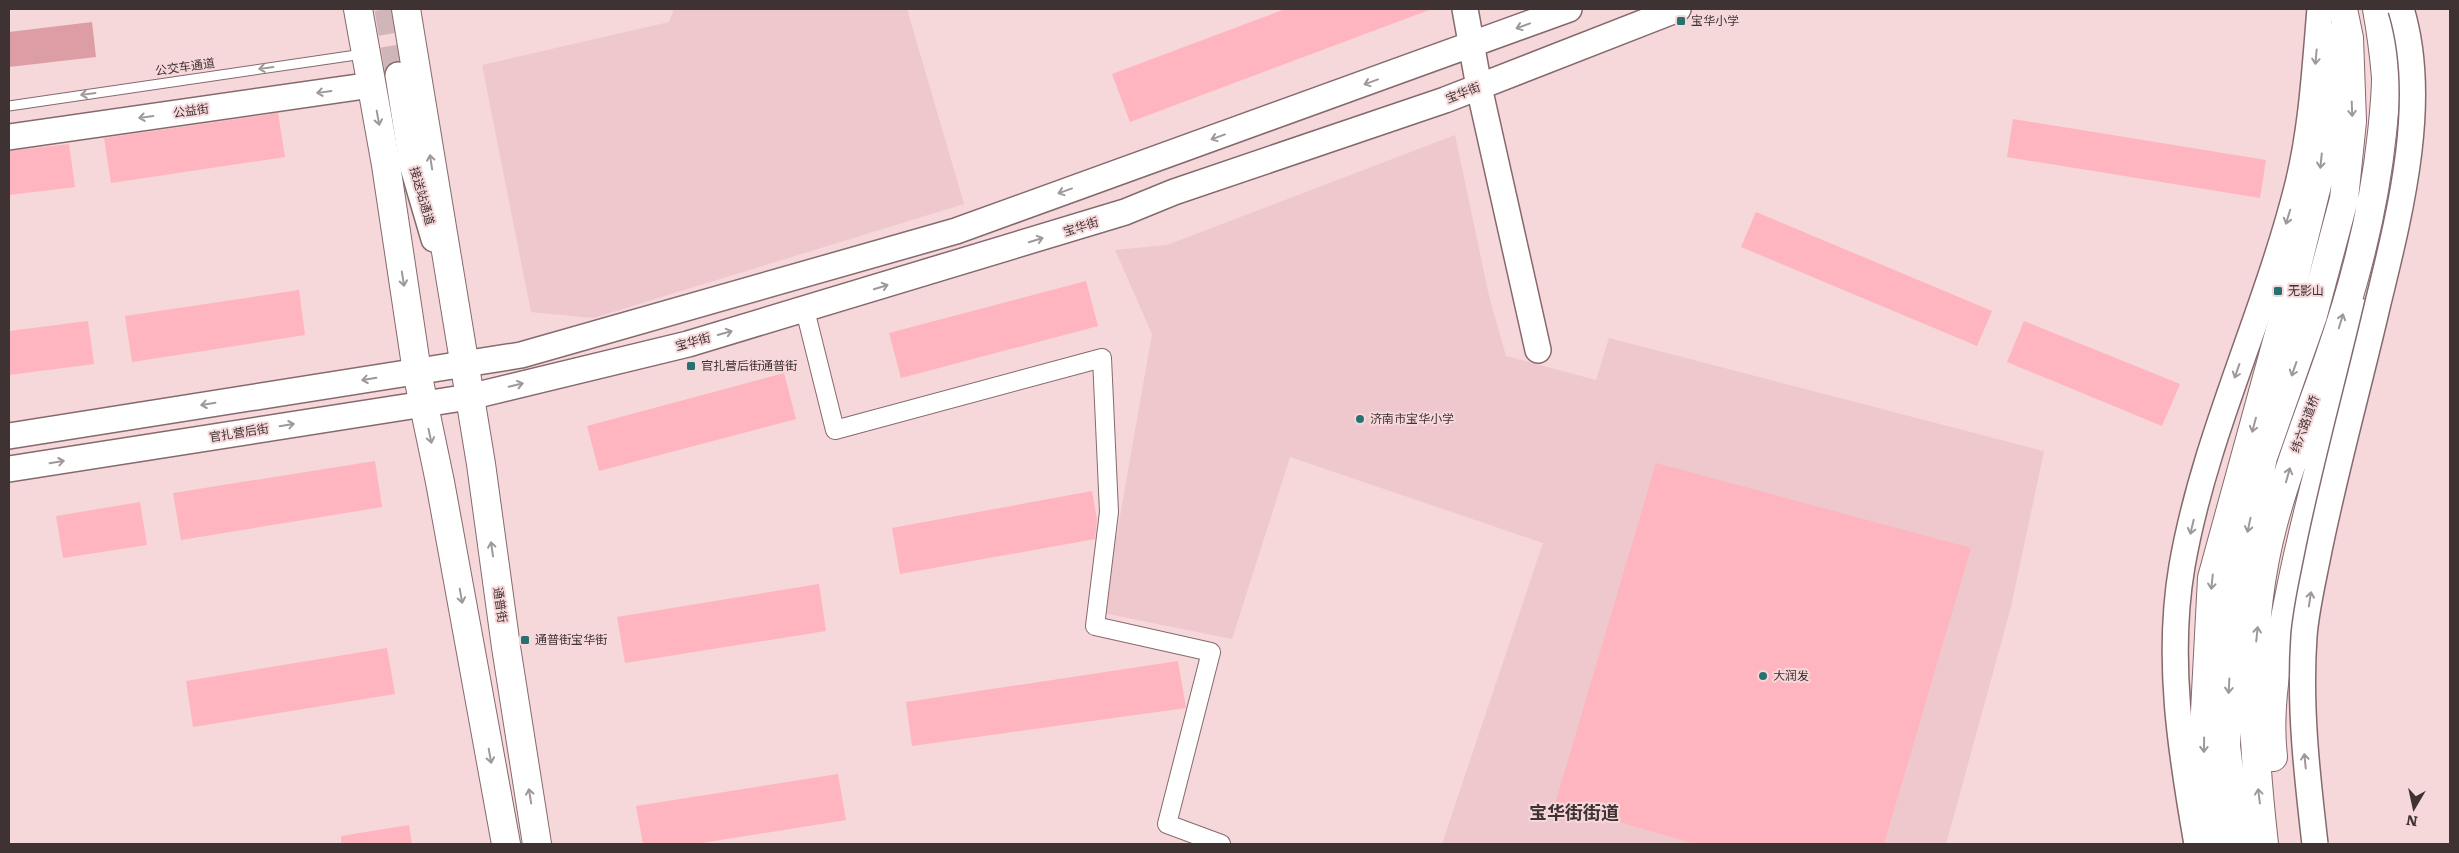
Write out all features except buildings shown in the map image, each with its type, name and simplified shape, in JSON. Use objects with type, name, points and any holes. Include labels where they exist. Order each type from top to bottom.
[{"type":"main road","points":[[358,9],[372,85],[417,372],[442,492],[506,844]]},
{"type":"main road","name":"通普街","points":[[406,9],[481,464],[506,647],[537,844]]},
{"type":"main road","points":[[1465,9],[1479,87],[1538,350]]},
{"type":"main road","points":[[9,436],[521,355],[956,230],[1569,9]]},
{"type":"main road","name":"宝华街","points":[[469,397],[688,344],[1125,212],[1174,192],[1479,87],[1678,9]]},
{"type":"main road","points":[[2196,844],[2182,762],[2174,650],[2182,567],[2206,468],[2273,266],[2298,183],[2312,106],[2320,9]]},
{"type":"main road","points":[[2215,844],[2203,750],[2212,578],[2290,294],[2321,169],[2334,48],[2326,9]]},
{"type":"main road","points":[[2238,844],[2226,746],[2233,600],[2263,457],[2313,315],[2344,199],[2352,121],[2348,38],[2343,9]]},
{"type":"main road","name":"纬六路道桥","points":[[2264,844],[2252,714],[2254,660],[2262,585],[2272,526],[2286,479],[2329,357],[2370,219],[2378,173],[2386,78],[2377,9]]},
{"type":"main road","points":[[2315,844],[2305,756],[2302,694],[2304,634],[2332,489],[2400,213],[2411,126],[2411,60],[2401,9]]},
{"type":"main road","points":[[2283,844],[2271,739],[2276,664],[2298,553],[2396,178],[2406,9]]},
{"type":"main road","name":"接送站通道","points":[[398,75],[412,164],[456,313]]},
{"type":"main road","name":"公益街","points":[[9,137],[372,85]]},
{"type":"main road","name":"官扎营后街","points":[[9,469],[469,397]]},
{"type":"street","points":[[805,310],[835,430],[1102,358],[1109,512],[1095,626],[1211,652],[1167,824],[1221,844]]},
{"type":"lane","name":"公交车通道","points":[[9,106],[366,53]]},
{"type":"shaded area","points":[[674,9],[907,9],[964,204],[593,318],[531,312],[482,65],[669,22]]},
{"type":"shaded area","points":[[92,22],[96,57],[9,67],[9,32]]},
{"type":"shaded area","points":[[1455,135],[1489,296],[1506,356],[1596,380],[1609,338],[2044,451],[2011,607],[1946,844],[1442,844],[1543,543],[1290,457],[1232,639],[1103,613],[1152,334],[1115,250],[1167,245]]},
{"type":"tunnel","points":[[387,9],[398,75]]},
{"type":"place","name":"宝华小学","points":[[1681,21]]},
{"type":"place","name":"无影山","points":[[2278,291]]},
{"type":"place","name":"官扎营后街通普街","points":[[691,366]]},
{"type":"place","name":"济南市宝华小学","points":[[1360,419]]},
{"type":"place","name":"通普街宝华街","points":[[525,640]]},
{"type":"place","name":"大润发","points":[[1763,676]]},
{"type":"district","name":"宝华街街道","points":[[1574,813]]}]
